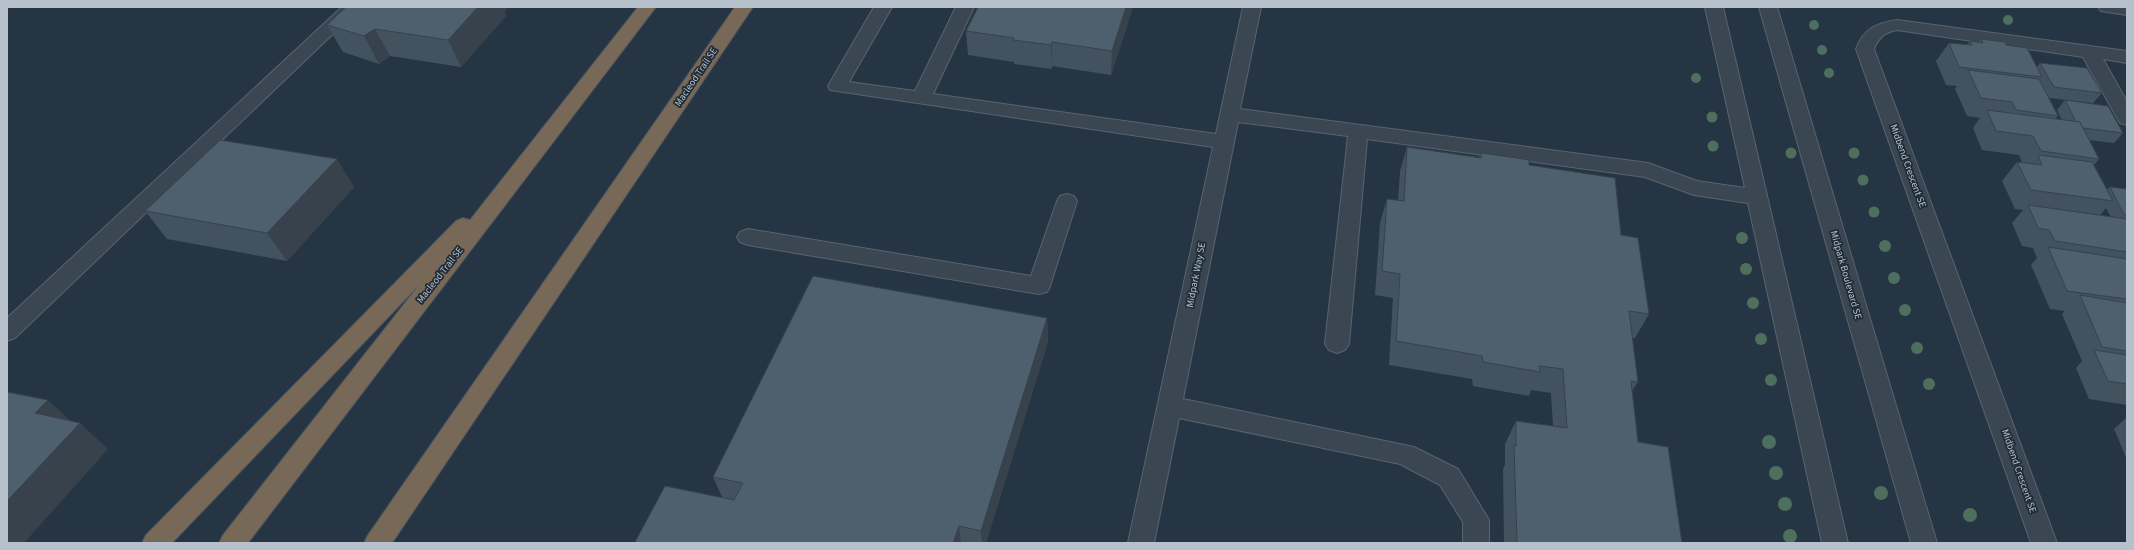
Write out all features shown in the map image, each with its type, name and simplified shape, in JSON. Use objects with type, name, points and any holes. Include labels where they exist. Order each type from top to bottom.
[{"type":"highway","name":"Macleod Trail SE","points":[[232,543],[647,7]]},
{"type":"highway","name":"Macleod Trail SE","points":[[377,543],[744,7]]},
{"type":"highway","points":[[155,543],[539,148]]},
{"type":"street","points":[[7,332],[352,7]]},
{"type":"street","points":[[883,7],[838,86],[1223,142]]},
{"type":"street","points":[[921,98],[965,7]]},
{"type":"street","name":"Midpark Way SE","points":[[1141,543],[1252,7]]},
{"type":"street","points":[[1714,7],[1835,543]]},
{"type":"street","name":"Midpark Boulevard SE","points":[[1768,7],[1924,543]]},
{"type":"street","points":[[2107,7],[2127,10]]},
{"type":"street","name":"Midbend Crescent SE","points":[[2044,543],[1865,49],[1868,41],[1882,27],[1896,25],[2127,57]]},
{"type":"street","points":[[2090,52],[2127,119]]},
{"type":"street","points":[[1229,114],[1648,170],[1694,188],[1757,197]]},
{"type":"street","points":[[1337,344],[1358,131]]},
{"type":"street","points":[[748,237],[1039,286],[1067,201]]},
{"type":"street","points":[[1170,406],[1405,454],[1449,477],[1476,520],[1476,543]]},
{"type":"building","points":[[346,7],[478,7],[448,40],[375,29],[364,36],[327,25]]},
{"type":"building","points":[[978,7],[1126,7],[1112,51],[1052,42],[1051,45],[1013,40],[1014,38],[966,31]]},
{"type":"building","points":[[1981,39],[2005,42],[2006,45],[2027,48],[2042,77],[1959,67],[1949,43],[1972,45],[1970,41],[1983,43]]},
{"type":"building","points":[[2040,63],[2087,68],[2102,93],[2054,87]]},
{"type":"building","points":[[1968,70],[2039,79],[2058,116],[2016,110],[2012,102],[1981,98]]},
{"type":"building","points":[[2065,100],[2108,106],[2123,133],[2083,128],[2080,122],[2076,122]]},
{"type":"building","points":[[1987,110],[2080,122],[2099,159],[2041,151],[2033,136],[1996,131]]},
{"type":"building","points":[[220,140],[337,159],[267,233],[145,211]]},
{"type":"building","points":[[1407,147],[1481,158],[1481,153],[1510,157],[1529,160],[1529,165],[1615,178],[1621,235],[1638,238],[1649,314],[1629,311],[1638,382],[1631,381],[1638,442],[1668,447],[1682,543],[1517,543],[1514,446],[1516,446],[1516,421],[1567,428],[1563,369],[1539,366],[1540,372],[1483,362],[1482,356],[1396,341],[1400,274],[1382,271],[1387,199],[1404,201]]},
{"type":"building","points":[[2038,155],[2092,162],[2113,201],[2031,190],[2017,162],[2042,165]]},
{"type":"building","points":[[2110,187],[2127,189],[2127,215],[2124,215]]},
{"type":"building","points":[[2028,205],[2127,219],[2127,252],[2055,241],[2049,230],[2038,228]]},
{"type":"building","points":[[2048,247],[2127,259],[2127,299],[2067,291]]},
{"type":"building","points":[[813,276],[1047,318],[981,531],[959,526],[953,543],[635,542],[665,486],[734,500],[743,483],[713,477]]},
{"type":"building","points":[[2080,295],[2127,303],[2127,351],[2102,347]]},
{"type":"building","points":[[2094,350],[2127,355],[2127,384],[2108,381]]},
{"type":"building","points":[[7,392],[48,400],[35,413],[80,423],[7,501]]}]
